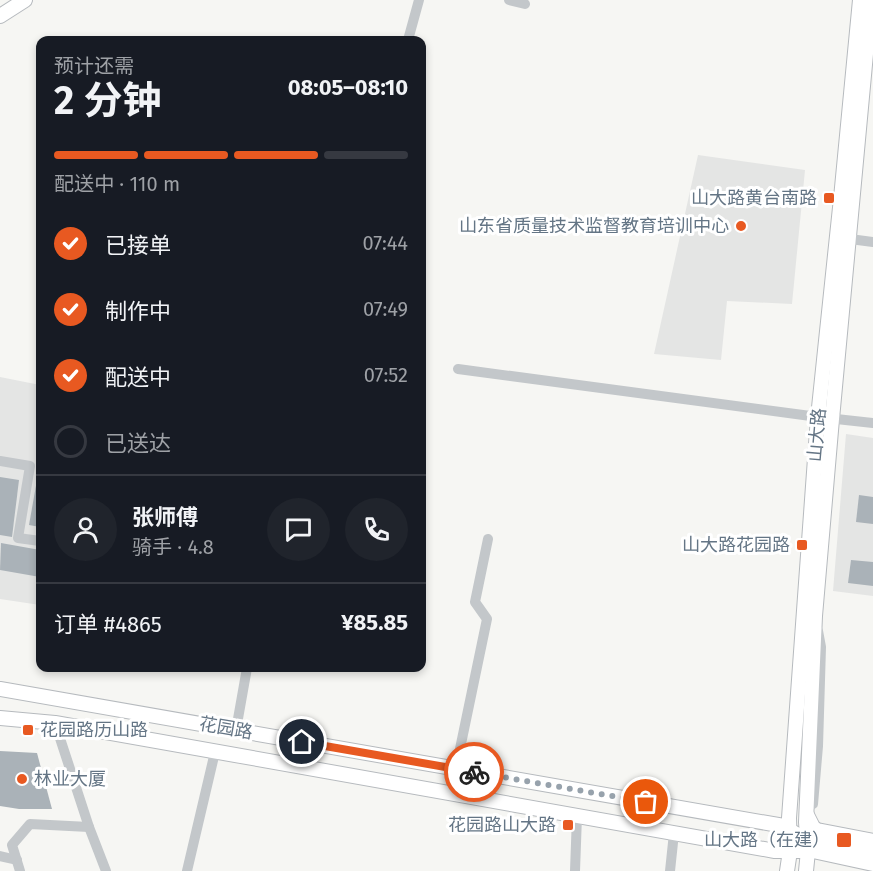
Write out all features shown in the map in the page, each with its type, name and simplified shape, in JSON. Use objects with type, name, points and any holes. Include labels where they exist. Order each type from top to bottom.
[{"type":"main road","points":[[0,16],[25,0]]},
{"type":"main road","name":"山大路","points":[[787,871],[790,851],[789,818],[825,418],[841,198],[860,0]]},
{"type":"main road","name":"山大路","points":[[806,871],[825,418],[849,239],[872,0]]},
{"type":"main road","name":"花园路","points":[[0,689],[780,825],[808,845],[873,864]]},
{"type":"main road","name":"花园路","points":[[0,718],[55,723],[775,851],[790,851],[808,845],[873,854]]},
{"type":"main road","points":[[809,818],[817,830],[873,841]]},
{"type":"street","points":[[409,36],[419,0]]},
{"type":"street","points":[[509,0],[525,4]]},
{"type":"street","points":[[849,239],[873,242]]},
{"type":"street","points":[[458,369],[873,423]]},
{"type":"street","points":[[0,461],[30,466],[18,538],[36,540]]},
{"type":"street","points":[[456,768],[487,619],[475,602],[488,539]]},
{"type":"street","points":[[236,730],[246,672]]},
{"type":"street","points":[[55,723],[106,871]]},
{"type":"street","points":[[188,871],[215,752]]},
{"type":"street","points":[[575,871],[577,816]]},
{"type":"street","points":[[20,871],[12,844],[30,824],[89,827]]},
{"type":"street","points":[[669,871],[674,833]]},
{"type":"street","points":[[0,856],[17,860]]},
{"type":"shaded area","name":"山东省质量技术监督教育培训中心","points":[[698,155],[805,170],[792,304],[727,301],[721,360],[654,354]]},
{"type":"shaded area","points":[[0,377],[36,384],[36,604],[0,599]]},
{"type":"shaded area","points":[[846,434],[873,438],[873,596],[833,591]]},
{"type":"building","points":[[0,477],[19,480],[12,537],[0,535]]},
{"type":"building","points":[[36,486],[36,526],[29,525]]},
{"type":"building","points":[[859,495],[873,497],[873,524],[856,522]]},
{"type":"building","points":[[1,543],[36,549],[36,576],[0,570]]},
{"type":"building","points":[[851,560],[873,562],[873,586],[848,583]]},
{"type":"building","name":"林业大厦","points":[[0,751],[37,753],[52,809],[19,809],[0,806]]},
{"type":"way so far","points":[[474,772],[646,802]]},
{"type":"place","name":"山大路黄台南路","points":[[829,198]]},
{"type":"place","name":"山东省质量技术监督教育培训中心","points":[[741,226]]},
{"type":"place","name":"山大路花园路","points":[[802,545]]},
{"type":"place","name":"花园路历山路","points":[[28,730]]},
{"type":"place","name":"林业大厦","points":[[22,779]]},
{"type":"place","name":"花园路山大路","points":[[568,825]]},
{"type":"place","name":"山大路（在建）","points":[[844,840]]},
{"type":"route","points":[[302,742],[474,772]]}]
